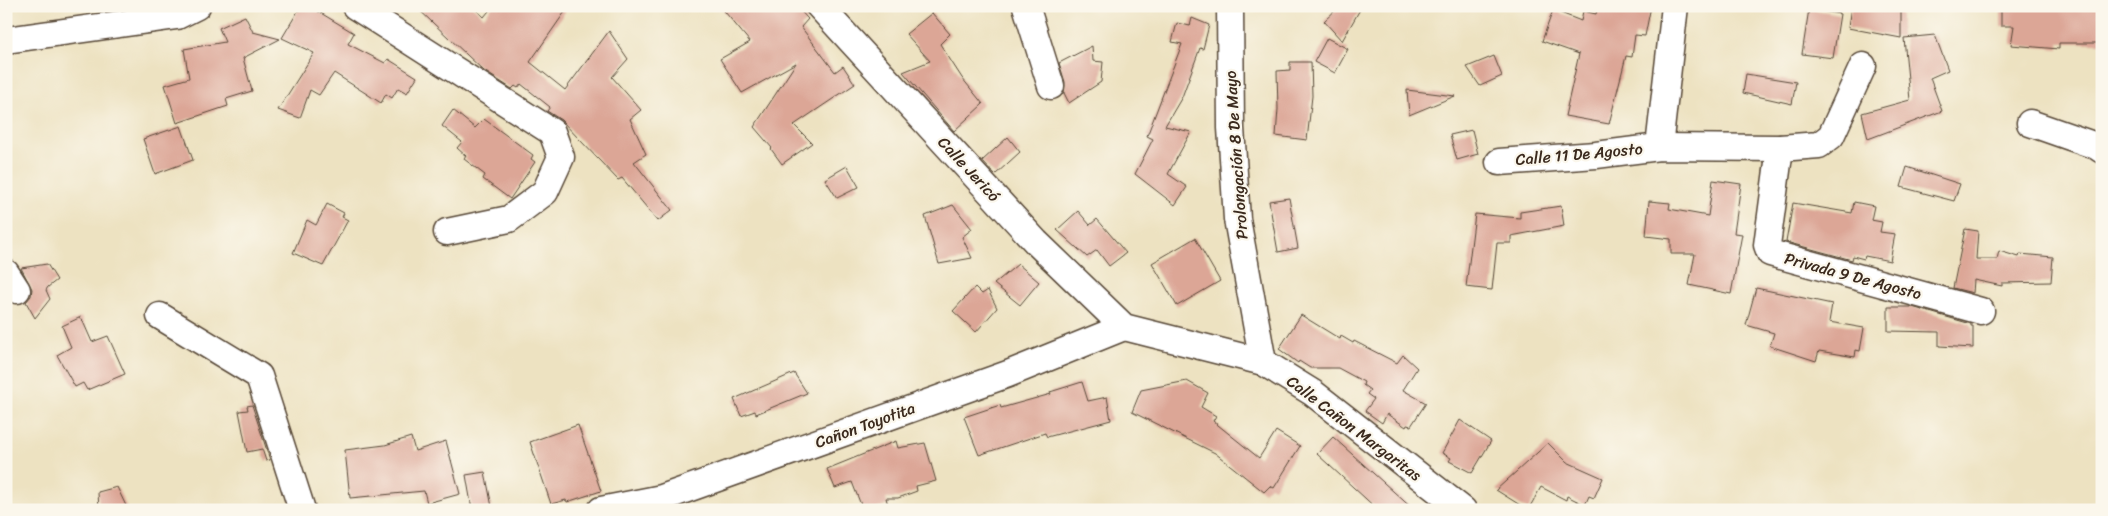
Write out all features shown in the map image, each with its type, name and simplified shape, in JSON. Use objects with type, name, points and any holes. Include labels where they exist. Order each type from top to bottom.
[{"type":"street","points":[[6,40],[177,16],[197,6]]},
{"type":"street","points":[[355,6],[552,132],[561,157],[545,192],[509,219],[448,232]]},
{"type":"street","name":"Calle Jericó","points":[[819,6],[1036,242],[1124,327]]},
{"type":"street","points":[[1026,6],[1051,86]]},
{"type":"street","name":"Prolongación 8 De Mayo","points":[[1230,6],[1232,128],[1237,219],[1263,362]]},
{"type":"street","name":"Calle 11 De Agosto","points":[[1659,147],[1675,6]]},
{"type":"street","name":"Calle 11 De Agosto","points":[[1499,162],[1596,155],[1659,147],[1780,148],[1819,145],[1831,136],[1863,66]]},
{"type":"street","points":[[2030,123],[2096,146],[2102,150]]},
{"type":"street","name":"Privada 9 De Agosto","points":[[1780,148],[1767,245],[1770,253],[1981,311]]},
{"type":"street","points":[[160,316],[259,376],[302,510]]},
{"type":"street","name":"Calle Cañon Margaritas","points":[[1124,327],[1263,362],[1313,393],[1463,510]]},
{"type":"street","name":"Cañon Toyotita","points":[[601,510],[662,498],[1008,374],[1124,327]]},
{"type":"building","points":[[301,6],[309,6],[354,33],[348,44],[385,63],[388,59],[417,77],[407,93],[398,88],[392,98],[386,94],[381,103],[334,73],[319,95],[310,90],[300,118],[278,110],[314,53],[282,38]]},
{"type":"building","points":[[415,6],[472,6],[484,17],[493,6],[569,6],[530,62],[565,90],[609,31],[628,59],[612,77],[641,110],[630,119],[646,154],[634,162],[672,210],[658,221],[622,178],[618,180],[561,120],[547,111],[550,107],[521,84],[518,88],[515,86],[512,89],[484,71]]},
{"type":"building","points":[[720,6],[796,6],[808,19],[801,27],[835,72],[843,66],[855,84],[794,125],[812,143],[782,164],[772,148],[754,127],[796,63],[742,93],[720,59],[750,42]]},
{"type":"building","points":[[1340,6],[1362,6],[1342,41],[1324,21]]},
{"type":"building","points":[[1598,6],[1651,6],[1645,36],[1635,35],[1632,57],[1626,56],[1609,124],[1565,116],[1579,54],[1542,41],[1553,10],[1581,21],[1583,11],[1596,14]]},
{"type":"building","points":[[1851,6],[1901,9],[1901,38],[1848,28]]},
{"type":"building","points":[[2001,6],[2102,6],[2102,43],[2059,43],[2059,49],[2011,45],[2014,26],[2001,26]]},
{"type":"building","points":[[1809,9],[1840,14],[1833,58],[1802,54]]},
{"type":"building","points":[[932,13],[950,34],[940,44],[962,78],[983,104],[954,131],[903,72],[930,61],[906,34]]},
{"type":"building","points":[[245,16],[253,32],[280,39],[243,58],[252,91],[226,99],[228,106],[177,123],[165,85],[189,78],[184,49],[225,42],[219,28]]},
{"type":"building","points":[[1192,18],[1209,25],[1203,49],[1200,48],[1182,97],[1165,126],[1191,132],[1168,174],[1187,187],[1175,205],[1135,174],[1153,139],[1147,136],[1182,44],[1172,42],[1177,23],[1190,26]]},
{"type":"building","points":[[1935,35],[1948,70],[1930,78],[1942,111],[1868,139],[1862,113],[1910,100],[1904,38]]},
{"type":"building","points":[[1327,38],[1348,49],[1335,73],[1314,62]]},
{"type":"building","points":[[1092,46],[1093,61],[1103,62],[1101,82],[1069,103],[1064,93],[1065,82],[1059,63]]},
{"type":"building","points":[[1494,56],[1502,76],[1480,86],[1467,67]]},
{"type":"building","points":[[1290,62],[1311,62],[1312,96],[1307,140],[1276,136],[1278,109],[1277,71],[1290,70]]},
{"type":"building","points":[[1746,74],[1796,82],[1792,104],[1743,93]]},
{"type":"building","points":[[1407,90],[1455,96],[1409,115]]},
{"type":"building","points":[[453,110],[475,128],[484,119],[533,155],[531,159],[535,162],[510,199],[483,179],[485,175],[464,159],[466,156],[457,148],[462,142],[442,126]]},
{"type":"building","points":[[181,126],[193,160],[155,174],[143,139]]},
{"type":"building","points":[[1472,130],[1478,154],[1457,160],[1450,135]]},
{"type":"building","points":[[1008,137],[1020,152],[995,175],[982,161]]},
{"type":"building","points":[[847,166],[859,187],[837,198],[825,179]]},
{"type":"building","points":[[1907,167],[1960,184],[1954,201],[1901,187]]},
{"type":"building","points":[[1713,180],[1741,184],[1734,233],[1742,234],[1731,294],[1689,285],[1695,254],[1671,254],[1671,239],[1646,236],[1649,201],[1670,203],[1669,209],[1708,216]]},
{"type":"building","points":[[1289,198],[1298,248],[1278,252],[1269,201]]},
{"type":"building","points":[[1854,202],[1874,206],[1871,220],[1882,222],[1880,232],[1895,234],[1890,261],[1865,256],[1864,259],[1853,256],[1852,260],[1786,242],[1793,203],[1852,213]]},
{"type":"building","points":[[327,204],[344,213],[342,217],[348,220],[323,266],[293,253],[307,220],[316,225]]},
{"type":"building","points":[[953,205],[972,229],[962,237],[972,258],[939,264],[925,216]]},
{"type":"building","points":[[1561,206],[1564,226],[1511,236],[1511,243],[1497,243],[1492,290],[1466,287],[1475,214],[1520,218],[1520,212]]},
{"type":"building","points":[[1078,211],[1090,225],[1097,219],[1126,253],[1109,266],[1097,250],[1087,257],[1057,230]]},
{"type":"building","points":[[1965,229],[1978,231],[1976,259],[1997,259],[1999,251],[2019,257],[2020,254],[2053,257],[2051,282],[2002,283],[2002,286],[1974,280],[1973,293],[1953,288]]},
{"type":"building","points":[[1195,238],[1220,281],[1177,306],[1152,263]]},
{"type":"building","points":[[47,264],[57,280],[46,290],[50,299],[35,318],[26,302],[31,296],[32,289],[21,268]]},
{"type":"building","points":[[1018,264],[1039,282],[1020,305],[994,284]]},
{"type":"building","points":[[975,287],[982,294],[988,290],[997,308],[976,332],[953,311]]},
{"type":"building","points":[[1756,288],[1832,304],[1829,322],[1864,328],[1860,351],[1856,350],[1855,357],[1819,351],[1816,361],[1770,346],[1774,333],[1746,325]]},
{"type":"building","points":[[1888,307],[1912,307],[1971,324],[1973,326],[1973,348],[1939,346],[1939,332],[1888,331]]},
{"type":"building","points":[[1301,315],[1340,339],[1341,336],[1353,343],[1354,341],[1397,363],[1403,355],[1417,368],[1403,390],[1426,403],[1411,426],[1407,425],[1406,427],[1387,414],[1382,423],[1365,411],[1374,399],[1367,394],[1370,390],[1363,385],[1364,382],[1338,368],[1310,368],[1299,361],[1298,363],[1279,349]]},
{"type":"building","points":[[81,317],[92,342],[108,336],[125,374],[87,390],[83,383],[75,387],[57,355],[71,347],[62,326]]},
{"type":"building","points":[[794,373],[807,393],[756,414],[755,411],[741,416],[734,399]]},
{"type":"building","points":[[1187,381],[1208,393],[1201,407],[1216,416],[1213,421],[1259,458],[1276,431],[1300,446],[1274,488],[1270,486],[1264,492],[1215,453],[1132,412],[1141,390]]},
{"type":"building","points":[[1082,382],[1088,401],[1107,397],[1111,420],[1047,437],[1045,433],[979,455],[964,417],[1000,405],[1001,408],[1051,394],[1050,392]]},
{"type":"building","points":[[252,405],[270,460],[266,461],[262,449],[247,452],[239,411],[248,410],[247,406]]},
{"type":"building","points":[[1460,420],[1491,441],[1472,473],[1449,461],[1451,458],[1442,453]]},
{"type":"building","points":[[578,425],[601,491],[567,502],[566,500],[551,504],[530,442]]},
{"type":"building","points":[[411,437],[415,451],[446,441],[460,494],[427,503],[424,491],[350,498],[345,450],[385,445]]},
{"type":"building","points":[[1333,437],[1414,510],[1378,510],[1317,454]]},
{"type":"building","points":[[896,441],[898,448],[925,443],[936,481],[916,486],[917,491],[898,498],[886,498],[888,505],[870,510],[863,510],[852,482],[835,488],[827,469]]},
{"type":"building","points":[[1548,443],[1567,462],[1603,478],[1594,498],[1589,496],[1585,505],[1567,496],[1566,500],[1541,487],[1528,510],[1496,490]]},
{"type":"building","points":[[485,472],[492,507],[472,509],[466,475]]},
{"type":"building","points":[[117,487],[128,510],[99,510],[98,492]]}]
